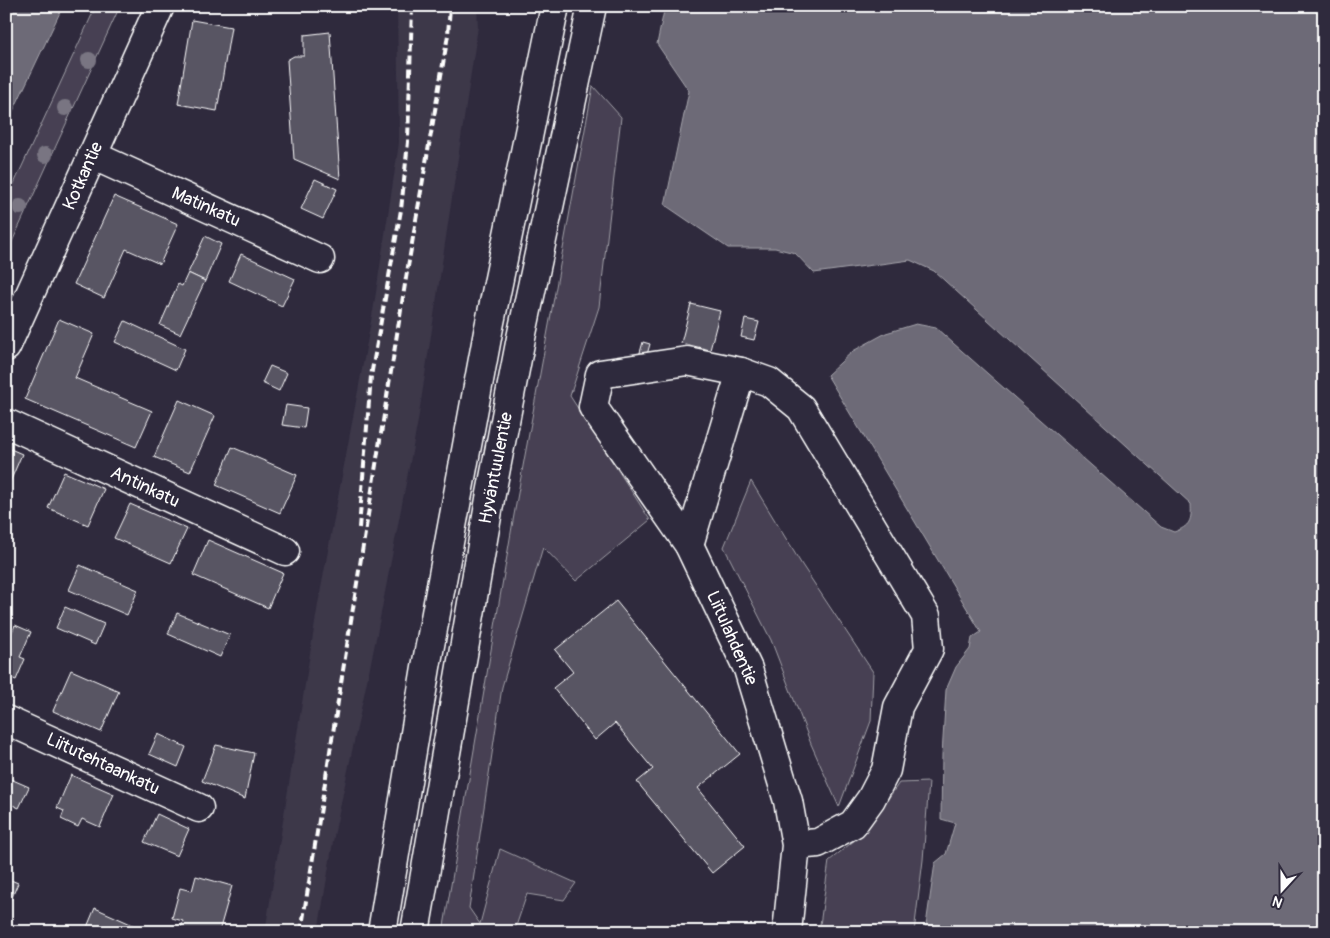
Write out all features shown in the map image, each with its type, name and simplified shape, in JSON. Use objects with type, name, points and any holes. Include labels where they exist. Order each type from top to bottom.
[{"type":"main road","name":"Kotkantie","points":[[6,347],[160,6]]},
{"type":"main road","name":"Hyväntuulentie","points":[[382,932],[425,677],[488,332],[555,6]]},
{"type":"main road","name":"Hyväntuulentie","points":[[415,932],[490,499],[521,338],[592,6]]},
{"type":"main road","name":"Matinkatu","points":[[92,155],[320,259]]},
{"type":"main road","name":"Liitulahdentie","points":[[741,372],[686,361],[600,374],[593,407],[689,545],[748,669],[788,800],[796,845],[787,932]]},
{"type":"main road","points":[[689,545],[741,372],[769,382],[801,408],[926,616],[929,649],[898,707],[886,770],[871,799],[853,824],[818,842],[796,845]]},
{"type":"main road","name":"Antinkatu","points":[[6,423],[284,551]]},
{"type":"main road","name":"Liitutehtaankatu","points":[[6,720],[199,808]]},
{"type":"shaded area","points":[[6,6],[63,6],[6,126]]},
{"type":"shaded area","points":[[96,6],[120,6],[6,255],[6,201]]},
{"type":"shaded area","points":[[397,6],[477,6],[478,27],[418,421],[377,634],[334,836],[318,932],[265,932],[318,604],[374,305],[399,143]]},
{"type":"shaded area","points":[[665,6],[1324,6],[1324,932],[925,932],[935,863],[946,854],[955,823],[941,819],[946,690],[956,667],[970,649],[972,638],[981,632],[827,375],[853,351],[886,333],[916,324],[936,328],[1161,527],[1174,532],[1187,525],[1191,515],[1191,504],[934,271],[910,260],[814,273],[795,253],[775,248],[728,248],[665,205],[689,91],[657,44]]},
{"type":"shaded area","points":[[593,86],[621,117],[599,307],[570,396],[650,520],[576,581],[543,547],[502,687],[469,908],[480,924],[500,849],[576,883],[564,900],[527,894],[514,932],[443,932],[514,515]]},
{"type":"shaded area","points":[[751,481],[802,565],[873,672],[871,721],[839,807],[811,744],[771,640],[724,547]]},
{"type":"shaded area","points":[[929,782],[923,860],[914,932],[819,932],[829,861],[866,831],[899,783]]},
{"type":"building","points":[[192,20],[231,27],[217,111],[178,104]]},
{"type":"building","points":[[330,32],[340,179],[294,159],[287,60],[294,56],[304,56],[304,35]]},
{"type":"building","points":[[315,179],[337,189],[323,219],[301,209]]},
{"type":"building","points":[[114,196],[178,224],[160,264],[126,249],[104,298],[74,284]]},
{"type":"building","points":[[205,236],[221,244],[205,281],[188,273]]},
{"type":"building","points":[[241,254],[295,279],[282,306],[229,281]]},
{"type":"building","points":[[188,273],[205,281],[180,334],[160,325],[178,284],[182,286]]},
{"type":"building","points":[[691,304],[720,311],[710,350],[681,343]]},
{"type":"building","points":[[59,319],[94,334],[75,378],[152,411],[136,447],[25,399]]},
{"type":"building","points":[[745,319],[759,322],[754,340],[741,337]]},
{"type":"building","points":[[125,321],[185,349],[176,370],[115,342]]},
{"type":"building","points":[[643,342],[650,344],[646,358],[639,356]]},
{"type":"building","points":[[270,366],[287,373],[279,391],[262,383]]},
{"type":"building","points":[[179,400],[215,416],[190,472],[154,457]]},
{"type":"building","points":[[286,405],[307,408],[304,428],[282,425]]},
{"type":"building","points":[[6,447],[22,454],[10,482],[6,480]]},
{"type":"building","points":[[232,447],[297,475],[280,513],[216,485]]},
{"type":"building","points":[[64,472],[104,489],[88,525],[48,508]]},
{"type":"building","points":[[130,504],[187,529],[171,563],[114,538]]},
{"type":"building","points":[[208,540],[283,573],[268,608],[193,575]]},
{"type":"building","points":[[80,565],[138,590],[127,615],[69,590]]},
{"type":"building","points":[[616,601],[740,754],[698,788],[745,846],[712,873],[637,782],[653,769],[615,723],[595,740],[553,688],[573,672],[555,650]]},
{"type":"building","points":[[65,607],[104,624],[95,645],[56,628]]},
{"type":"building","points":[[177,613],[230,635],[220,657],[168,634]]},
{"type":"building","points":[[15,625],[31,632],[20,657],[25,659],[16,680],[6,676],[6,646]]},
{"type":"building","points":[[71,670],[119,691],[101,732],[53,711]]},
{"type":"building","points":[[158,734],[186,747],[178,767],[149,754]]},
{"type":"building","points":[[216,745],[254,753],[245,799],[202,781]]},
{"type":"building","points":[[71,775],[114,794],[100,827],[82,819],[78,827],[61,819],[64,811],[57,808]]},
{"type":"building","points":[[6,777],[29,787],[19,808],[6,802]]},
{"type":"building","points":[[157,814],[189,829],[177,856],[144,842]]},
{"type":"building","points":[[196,876],[232,886],[219,932],[180,932],[183,921],[172,918],[180,888],[192,891]]},
{"type":"building","points":[[6,878],[18,883],[7,909],[6,909]]},
{"type":"building","points":[[95,908],[133,925],[130,932],[85,932]]},
{"type":"railway","points":[[359,528],[371,376],[401,210],[408,142],[412,6]]},
{"type":"railway","points":[[301,932],[406,278],[448,35],[450,6]]}]
